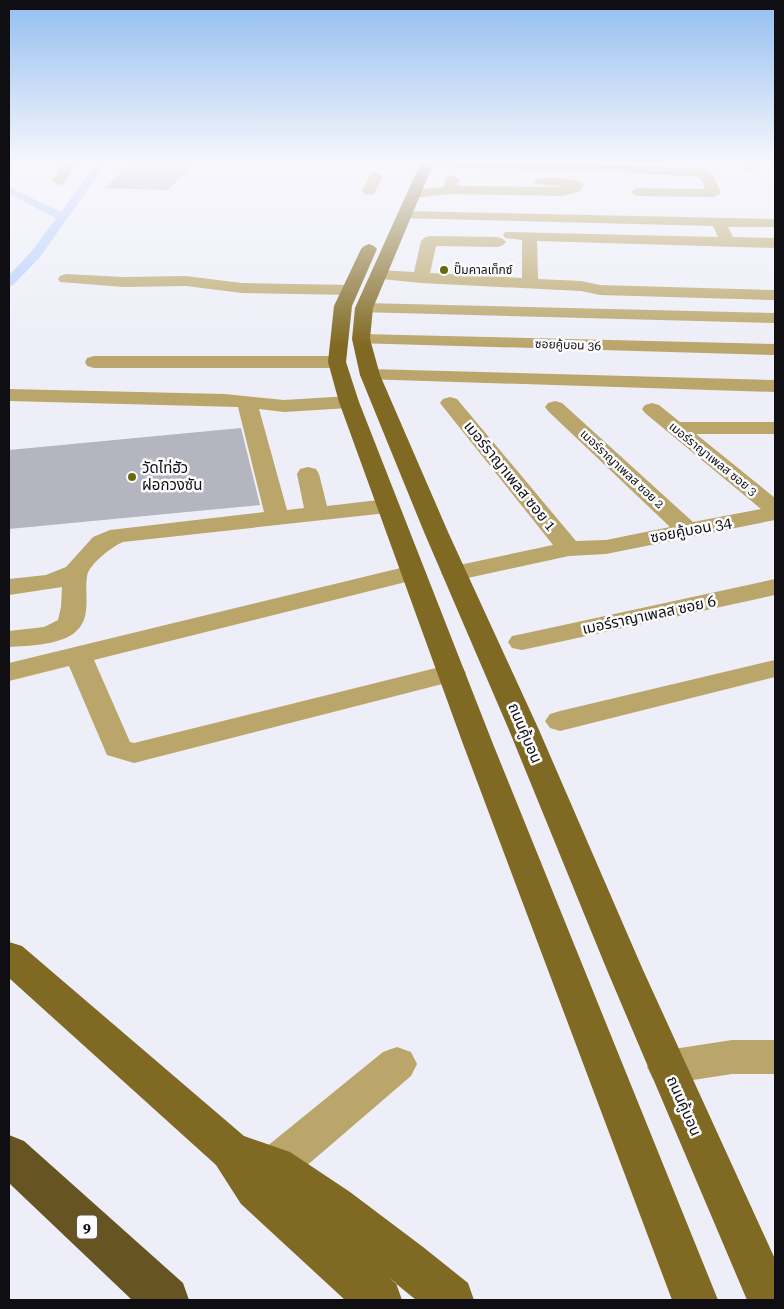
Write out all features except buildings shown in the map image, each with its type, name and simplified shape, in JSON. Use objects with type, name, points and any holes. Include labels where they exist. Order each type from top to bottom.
[{"type":"highway","name":"9","points":[[9,1155],[166,1300]]},
{"type":"main road","name":"ถนนคู้บอน","points":[[400,223],[358,299],[361,339],[370,375],[667,1067],[770,1292]]},
{"type":"main road","name":"ถนนคู้บอน","points":[[358,299],[344,306],[337,362],[349,402],[387,506],[695,1300]]},
{"type":"main road","points":[[9,956],[231,1151],[256,1189],[379,1300]]},
{"type":"main road","points":[[231,1151],[275,1166],[334,1207],[451,1300]]},
{"type":"street","points":[[407,223],[421,278]]},
{"type":"street","points":[[409,223],[424,261]]},
{"type":"street","points":[[420,223],[437,233],[481,234],[495,249]]},
{"type":"street","points":[[682,223],[697,230],[702,242]]},
{"type":"street","points":[[728,223],[728,242]]},
{"type":"street","points":[[421,278],[429,241],[495,249],[529,236],[775,243]]},
{"type":"street","points":[[529,236],[530,283]]},
{"type":"street","points":[[484,280],[495,249]]},
{"type":"street","points":[[424,261],[442,261]]},
{"type":"street","points":[[512,264],[530,264]]},
{"type":"street","points":[[421,278],[581,286],[600,290],[775,295]]},
{"type":"street","points":[[66,279],[134,282],[186,281],[358,299],[441,310],[775,318]]},
{"type":"street","points":[[436,377],[441,310]]},
{"type":"street","points":[[544,312],[552,380]]},
{"type":"street","points":[[646,314],[665,383]]},
{"type":"street","name":"ซอยคู้บอน 36","points":[[361,339],[775,350]]},
{"type":"street","points":[[94,362],[337,362]]},
{"type":"street","points":[[370,375],[775,386]]},
{"type":"street","points":[[9,395],[247,402],[284,406],[349,402]]},
{"type":"street","points":[[247,402],[277,517]]},
{"type":"street","name":"เมอร์ราญาเพลส ซอย 1","points":[[450,403],[569,549]]},
{"type":"street","name":"เมอร์ราญาเพลส ซอย 2","points":[[555,407],[688,531]]},
{"type":"street","name":"เมอร์ราญาเพลส ซอย 3","points":[[652,409],[775,509]]},
{"type":"street","points":[[675,428],[775,428]]},
{"type":"street","points":[[308,474],[317,513]]},
{"type":"street","points":[[9,587],[51,582],[75,572],[102,542],[118,535],[387,506]]},
{"type":"street","name":"ซอยคู้บอน 34","points":[[457,578],[569,549],[606,547],[775,513]]},
{"type":"street","name":"ซอยคู้บอน 34","points":[[457,578],[586,558],[606,547]]},
{"type":"street","points":[[9,639],[49,634],[63,630],[72,620],[75,572]]},
{"type":"street","points":[[9,672],[413,573]]},
{"type":"street","name":"เมอร์ราญาเพลส ซอย 6","points":[[522,642],[775,587]]},
{"type":"street","points":[[78,655],[118,748],[134,753],[452,673]]},
{"type":"street","points":[[560,721],[775,669]]},
{"type":"street","points":[[667,1067],[732,1058],[775,1058]]},
{"type":"street","points":[[275,1166],[397,1064]]},
{"type":"waterway","points":[[9,282],[36,254],[58,223]]},
{"type":"place","name":"ปั๊มคาลเท็กซ์","points":[[444,270]]},
{"type":"place","name":"วัดไท่ฮัว ฝอกวงซัน","points":[[132,477]]}]
